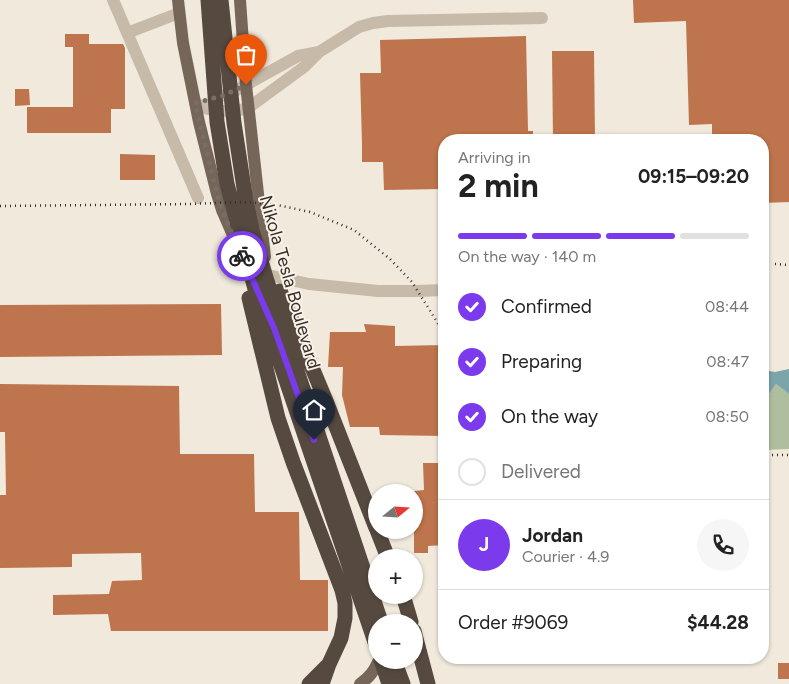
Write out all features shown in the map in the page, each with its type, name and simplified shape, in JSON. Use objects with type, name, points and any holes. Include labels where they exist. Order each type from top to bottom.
[{"type":"highway","name":"Nikola Tesla Boulevard","points":[[217,2],[246,202],[252,230],[267,281],[378,614]]},
{"type":"highway","name":"Nikola Tesla Boulevard","points":[[217,2],[211,92],[227,184],[255,289],[368,622]]},
{"type":"highway","points":[[241,164],[258,234],[278,288],[368,506]]},
{"type":"highway","points":[[227,184],[247,290],[278,418],[338,578],[345,603],[345,618],[341,638],[322,684]]},
{"type":"highway","points":[[309,684],[329,664]]},
{"type":"highway","points":[[423,665],[428,684]]},
{"type":"highway","points":[[383,669],[389,684]]},
{"type":"highway","points":[[397,669],[403,684]]},
{"type":"main road","points":[[178,0],[182,43],[222,210],[274,328],[358,561],[371,614]]},
{"type":"main road","points":[[217,2],[246,85],[274,328]]},
{"type":"main road","points":[[358,561],[375,593],[383,614]]},
{"type":"main road","points":[[360,684],[368,679],[375,669]]},
{"type":"main road","points":[[390,669],[395,684]]},
{"type":"main road","points":[[403,669],[409,684]]},
{"type":"street","points":[[113,0],[198,198]]},
{"type":"street","points":[[127,33],[179,14]]},
{"type":"street","points":[[195,103],[208,109],[221,111],[236,111],[248,108],[304,67],[319,52],[359,27],[373,23],[388,21],[542,18]]},
{"type":"street","points":[[195,103],[222,96],[298,56],[319,52]]},
{"type":"street","points":[[249,271],[309,284],[378,291],[438,290]]},
{"type":"green space","points":[[776,384],[789,394],[789,449],[769,450],[769,394]]},
{"type":"water","points":[[789,369],[789,394],[776,384],[769,394],[769,371],[775,372]]},
{"type":"building","points":[[633,0],[789,0],[789,202],[769,203],[769,134],[712,134],[712,124],[689,125],[686,21],[634,23]]},
{"type":"building","points":[[65,34],[89,34],[89,44],[123,44],[125,48],[125,109],[111,109],[111,133],[27,133],[27,107],[73,107],[73,47],[65,47]]},
{"type":"building","points":[[526,36],[528,131],[533,131],[533,134],[438,134],[438,189],[384,190],[383,162],[362,162],[360,73],[381,73],[380,40]]},
{"type":"building","points":[[552,51],[594,51],[595,134],[553,134]]},
{"type":"building","points":[[15,89],[29,89],[30,105],[15,106]]},
{"type":"building","points":[[120,154],[155,155],[155,180],[120,180]]},
{"type":"building","points":[[221,304],[222,355],[0,357],[0,305]]},
{"type":"building","points":[[364,324],[395,326],[395,346],[438,345],[438,436],[380,435],[379,427],[350,427],[342,395],[343,367],[328,367],[330,332],[366,332]]},
{"type":"building","points":[[0,384],[179,386],[180,454],[254,454],[255,512],[299,512],[300,580],[328,580],[328,631],[111,631],[108,614],[53,615],[53,595],[109,594],[112,581],[142,580],[141,553],[72,554],[72,567],[0,568],[0,495],[6,495],[5,432],[0,432]]},
{"type":"building","points":[[423,463],[438,463],[438,545],[428,546],[428,553],[423,553],[423,549],[414,549],[414,539],[423,539]]},
{"type":"building","points":[[778,663],[789,663],[789,679],[778,679]]},
{"type":"railway","points":[[0,206],[241,202],[273,204],[310,212],[354,230],[390,259],[412,282],[438,323]]},
{"type":"railway","points":[[775,264],[789,265]]},
{"type":"railway","points":[[769,455],[789,455]]},
{"type":"way so far","points":[[242,256],[217,194],[195,103],[222,96],[246,85]]},
{"type":"route","points":[[242,256],[274,328],[314,440]]}]
